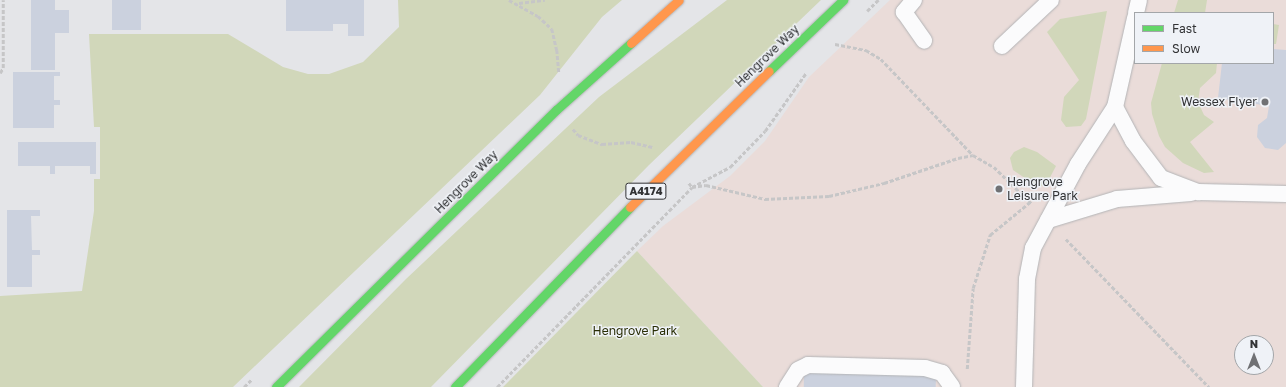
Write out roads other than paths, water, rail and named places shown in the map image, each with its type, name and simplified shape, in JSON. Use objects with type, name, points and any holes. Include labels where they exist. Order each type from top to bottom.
[{"type":"highway","name":"Hengrove Way","points":[[276,387],[556,110],[679,0]]},
{"type":"highway","name":"Hengrove Way","points":[[455,387],[672,164],[843,0]]},
{"type":"lane","points":[[914,0],[904,12],[924,41]]},
{"type":"lane","points":[[1002,46],[1051,0]]},
{"type":"lane","points":[[1136,12],[1139,0]]},
{"type":"lane","points":[[1024,387],[1027,279],[1033,248],[1089,148],[1115,107],[1134,22]]},
{"type":"lane","points":[[1115,107],[1133,141],[1160,178],[1198,192]]},
{"type":"lane","points":[[1048,220],[1117,199],[1198,192],[1286,194]]},
{"type":"lane","points":[[787,387],[798,370],[808,365],[925,368],[942,373],[952,387]]},
{"type":"place","name":"Wessex Flyer","points":[[1265,102]]},
{"type":"place","name":"Hengrove Leisure Park","points":[[999,189]]},
{"type":"park label","name":"Hengrove Park","points":[[635,331]]}]
